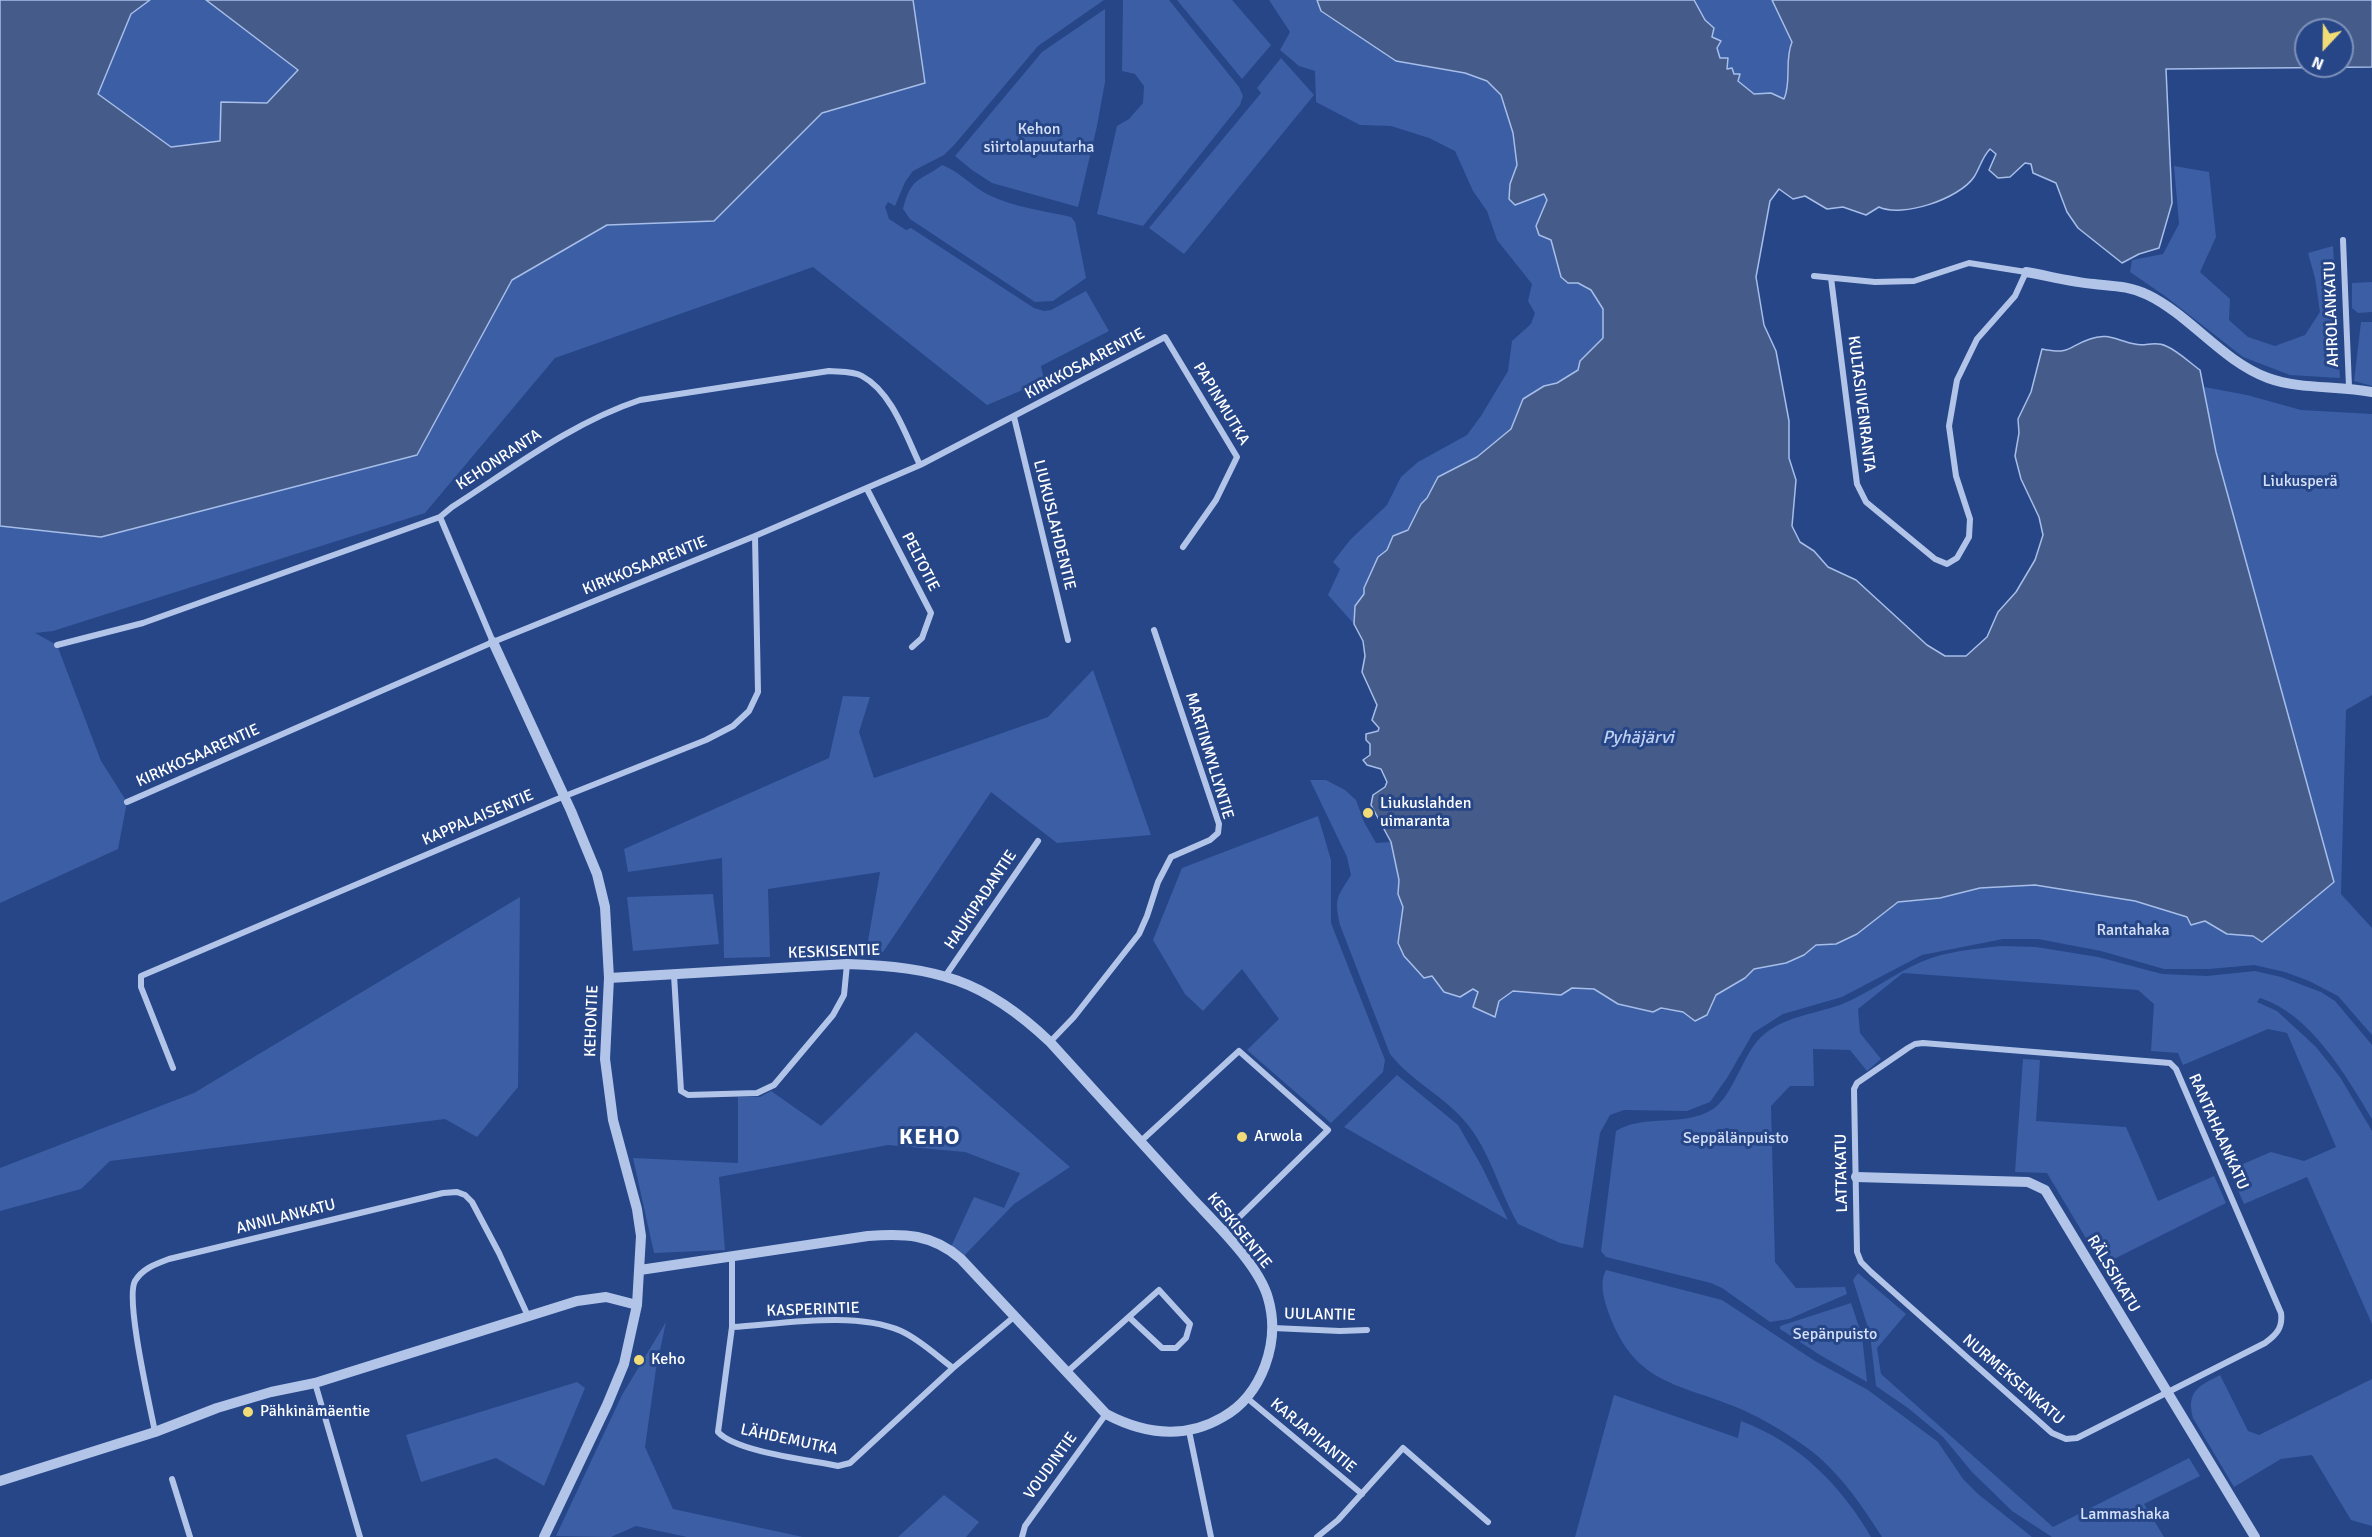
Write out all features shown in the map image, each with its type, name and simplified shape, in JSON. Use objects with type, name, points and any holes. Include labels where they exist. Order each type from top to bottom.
[{"type":"street","name":"AHROLANKATU","points":[[2343,240],[2349,387]]},
{"type":"street","points":[[1814,276],[1875,282],[1914,281],[1969,263],[2135,290],[2159,302],[2258,374],[2299,385],[2349,387],[2372,392]]},
{"type":"street","name":"KULTASIIVENRANTA","points":[[1831,278],[1857,484],[1866,502],[1935,559],[1947,564],[1957,558],[1969,537],[1970,519],[1956,476],[1949,426],[1957,380],[1977,339],[2015,296],[2026,272]]},
{"type":"street","name":"KIRKKOSAARENTIE","points":[[127,802],[494,642],[867,489],[920,465],[1165,337]]},
{"type":"street","name":"PAPINMUTKA","points":[[1165,337],[1238,457],[1216,500],[1183,547]]},
{"type":"street","name":"KEHONRANTA","points":[[57,645],[143,623],[441,517],[452,507],[573,429],[619,407],[640,400],[829,370],[860,375],[885,397],[920,465]]},
{"type":"street","name":"LIUKUSLAHDENTIE","points":[[1014,417],[1068,640]]},
{"type":"street","name":"PELTOTIE","points":[[867,489],[931,613],[922,638],[912,647]]},
{"type":"street","name":"KEHONTIE","points":[[441,517],[597,874],[605,907],[609,978],[605,1059],[613,1120],[637,1209],[641,1236],[636,1305],[628,1348],[617,1381],[544,1537]]},
{"type":"street","name":"KAPPALAISENTIE","points":[[173,1068],[141,987],[141,976],[706,740],[733,726],[749,711],[758,692],[755,536]]},
{"type":"street","name":"MARTINMYLLYNTIE","points":[[1050,1042],[1139,934],[1158,882],[1171,857],[1210,840],[1218,833],[1219,824],[1154,630]]},
{"type":"street","name":"HAUKIPADANTIE","points":[[946,975],[1038,841]]},
{"type":"street","points":[[674,975],[681,1091],[688,1095],[757,1093],[774,1085],[833,1015],[844,995],[847,964]]},
{"type":"street","name":"KESKISENTIE","points":[[609,978],[847,964],[916,968],[946,975],[968,984],[1009,1007],[1050,1042],[1223,1232],[1259,1278],[1268,1298],[1273,1328],[1262,1372],[1247,1398],[1221,1418],[1189,1431],[1155,1432],[1122,1422],[1106,1413],[950,1249],[936,1242],[912,1235],[868,1236],[640,1269]]},
{"type":"street","name":"RANTAHAANKATU","points":[[1857,1083],[1915,1044],[1923,1043],[2170,1063],[2175,1069],[2209,1145],[2282,1320],[2277,1333],[2265,1343],[2168,1394]]},
{"type":"street","points":[[1141,1141],[1239,1051],[1328,1130],[1223,1232]]},
{"type":"street","name":"LATTAKATU","points":[[1857,1083],[1854,1089],[1857,1252],[1861,1262]]},
{"type":"street","name":"RÄLSSIKATU","points":[[1856,1177],[2028,1182],[2040,1186],[2050,1197],[2255,1537]]},
{"type":"street","name":"ANNILANKATU","points":[[155,1432],[132,1307],[134,1283],[148,1267],[169,1259],[443,1193],[457,1192],[465,1195],[472,1202],[528,1316]]},
{"type":"street","name":"LÄHDEMUTKA","points":[[732,1255],[732,1327],[718,1432],[725,1440],[740,1446],[838,1466],[850,1463],[954,1368],[1016,1316]]},
{"type":"street","name":"NURMEKSENKATU","points":[[1861,1262],[2060,1438],[2077,1438],[2168,1394]]},
{"type":"street","points":[[1067,1372],[1159,1290],[1190,1324],[1186,1338],[1176,1348],[1162,1348],[1130,1318]]},
{"type":"street","points":[[0,1481],[155,1432],[216,1408],[315,1383],[588,1298],[614,1298],[636,1305]]},
{"type":"street","name":"KASPERINTIE","points":[[732,1327],[845,1320],[872,1321],[903,1332],[954,1368]]},
{"type":"street","name":"UULANTIE","points":[[1273,1328],[1366,1330]]},
{"type":"street","points":[[315,1383],[360,1537]]},
{"type":"street","name":"KARJAPIIANTIE","points":[[1247,1398],[1362,1494]]},
{"type":"street","name":"VOUDINTIE","points":[[1022,1537],[1024,1526],[1106,1413]]},
{"type":"street","points":[[1189,1431],[1211,1537]]},
{"type":"street","points":[[1317,1537],[1338,1520],[1403,1448],[1488,1522]]},
{"type":"street","points":[[172,1479],[190,1537]]},
{"type":"green space","points":[[150,0],[206,0],[298,70],[267,103],[220,141],[171,147],[98,95],[131,14]]},
{"type":"green space","points":[[913,0],[1104,0],[1038,46],[955,144],[944,155],[913,171],[905,182],[895,206],[888,202],[885,207],[889,219],[906,230],[911,228],[1034,308],[1044,311],[1051,310],[1086,291],[1109,331],[1041,366],[1044,381],[987,405],[813,267],[555,358],[425,513],[53,631],[35,633],[57,645],[101,761],[127,802],[118,849],[0,903],[0,526],[101,537],[417,455],[512,280],[607,225],[714,221],[822,113],[925,83]]},
{"type":"green space","points":[[1123,0],[1169,0],[1239,87],[1243,96],[1240,105],[1143,226],[1097,214],[1117,126],[1129,119],[1143,103],[1144,86],[1135,74],[1122,71]]},
{"type":"green space","points":[[1177,0],[1232,0],[1271,45],[1242,79]]},
{"type":"green space","points":[[1269,0],[1317,0],[1321,12],[1396,61],[1465,73],[1488,82],[1501,95],[1513,133],[1517,165],[1510,184],[1515,205],[1544,193],[1547,200],[1536,226],[1551,240],[1561,277],[1568,283],[1578,283],[1591,290],[1603,309],[1603,338],[1580,361],[1578,370],[1523,399],[1511,429],[1477,457],[1438,477],[1408,530],[1393,536],[1387,550],[1378,557],[1365,594],[1356,606],[1354,624],[1328,595],[1340,569],[1333,562],[1350,540],[1387,505],[1401,477],[1418,462],[1467,435],[1481,416],[1508,371],[1512,341],[1531,324],[1535,313],[1528,301],[1532,284],[1497,240],[1487,211],[1473,191],[1455,151],[1429,138],[1391,126],[1360,125],[1316,102],[1315,71],[1299,66],[1280,50],[1290,32]]},
{"type":"green space","points":[[1694,0],[1772,0],[1774,2],[1792,43],[1788,57],[1788,85],[1784,99],[1771,93],[1754,94],[1725,66],[1715,49],[1714,28],[1705,20]]},
{"type":"green space","name":"Kehon siirtolapuutarha","points":[[1105,9],[1105,82],[1078,207],[992,183],[955,156],[1042,52]]},
{"type":"green space","points":[[1281,58],[1314,95],[1184,254],[1149,228],[1261,93],[1257,88]]},
{"type":"green space","name":"Kehon siirtolapuutarha","points":[[942,165],[983,192],[999,199],[1071,217],[1075,222],[1086,278],[1053,301],[1035,302],[910,219],[903,209],[910,190],[918,181]]},
{"type":"green space","points":[[2174,166],[2209,172],[2216,237],[2200,272],[2230,299],[2229,320],[2248,337],[2275,346],[2305,335],[2320,312],[2315,278],[2308,253],[2333,246],[2340,378],[2290,375],[2243,357],[2165,296],[2130,272],[2132,260],[2163,254],[2179,224]]},
{"type":"green space","points":[[2372,282],[2372,312],[2358,313],[2352,308],[2352,283]]},
{"type":"green space","points":[[2361,322],[2372,322],[2372,386],[2354,381]]},
{"type":"green space","points":[[2204,387],[2247,395],[2301,410],[2372,414],[2372,695],[2346,710],[2341,894],[2372,928],[2372,1035],[2338,996],[2285,972],[2254,965],[2209,969],[2164,969],[2101,951],[2038,939],[2003,939],[1922,955],[1842,997],[1783,1014],[1753,1033],[1710,1102],[1687,1111],[1624,1110],[1610,1115],[1600,1133],[1583,1248],[1560,1243],[1518,1224],[1483,1148],[1468,1125],[1450,1106],[1408,1073],[1390,1054],[1340,925],[1337,909],[1338,898],[1351,875],[1347,857],[1310,780],[1326,780],[1345,790],[1356,800],[1364,822],[1376,843],[1391,842],[1399,881],[1398,894],[1403,907],[1398,943],[1432,975],[1473,988],[1495,1016],[1499,1001],[1513,991],[1561,995],[1572,988],[1594,989],[1618,1004],[1707,1015],[1716,995],[1745,978],[1754,969],[1786,963],[1804,955],[1816,945],[1836,944],[1857,934],[1898,902],[1940,898],[1980,888],[2035,885],[2135,901],[2205,921],[2227,934],[2253,936],[2262,942],[2216,452]]},
{"type":"green space","points":[[1093,670],[1151,835],[1057,843],[991,792],[883,952],[866,952],[880,872],[768,889],[770,957],[724,958],[722,858],[628,872],[624,849],[829,758],[843,696],[870,697],[859,732],[874,778],[1048,717]]},
{"type":"green space","points":[[1318,816],[1331,860],[1331,923],[1385,1060],[1383,1072],[1331,1123],[1247,1050],[1279,1019],[1242,969],[1203,1011],[1185,994],[1153,940],[1182,868]]},
{"type":"green space","points":[[713,894],[719,944],[633,951],[627,897]]},
{"type":"green space","points":[[520,897],[518,1087],[477,1137],[445,1119],[110,1161],[81,1189],[0,1211],[0,1168],[194,1093]]},
{"type":"green space","name":"Seppälänpuisto","points":[[2001,946],[2036,947],[2098,957],[2162,974],[2207,976],[2255,971],[2281,977],[2321,992],[2335,1001],[2372,1045],[2372,1119],[2339,1066],[2311,1032],[2278,1006],[2260,998],[2257,1002],[2277,1011],[2316,1047],[2340,1077],[2372,1131],[2372,1324],[2307,1177],[2244,1204],[2229,1170],[2271,1152],[2304,1161],[2336,1147],[2287,1033],[2268,1029],[2183,1065],[2178,1053],[2151,1051],[2154,1004],[2138,990],[1903,973],[1858,1009],[1860,1033],[1881,1059],[1867,1071],[1850,1050],[1813,1049],[1814,1086],[1790,1086],[1771,1106],[1775,1262],[1796,1288],[1845,1287],[1847,1294],[1789,1319],[1770,1322],[1722,1288],[1711,1283],[1606,1257],[1601,1251],[1616,1131],[1639,1123],[1689,1118],[1713,1109],[1726,1095],[1755,1044],[1769,1030],[1779,1025],[1840,1005],[1931,958],[1961,951]]},
{"type":"green space","points":[[916,1032],[1070,1167],[1014,1204],[961,1259],[950,1249],[974,1197],[1004,1208],[1020,1173],[965,1152],[888,1145],[719,1177],[725,1250],[654,1253],[633,1158],[738,1163],[738,1097],[760,1097],[771,1091],[821,1126]]},
{"type":"green space","points":[[2023,1059],[2040,1060],[2036,1121],[2126,1127],[2158,1201],[2214,1176],[2226,1203],[2102,1265],[2047,1173],[2015,1172]]},
{"type":"green space","points":[[1397,1075],[1458,1125],[1508,1220],[1344,1127]]},
{"type":"green space","points":[[1606,1270],[1722,1300],[1815,1361],[1868,1390],[1938,1442],[1963,1479],[1978,1494],[2032,1537],[1882,1537],[1839,1477],[1806,1447],[1743,1410],[1663,1379],[1633,1356],[1620,1338],[1607,1309],[1603,1286]]},
{"type":"green space","name":"Lammashaka","points":[[1858,1273],[1906,1314],[1877,1348],[1881,1374],[2053,1527],[2189,1458],[2200,1476],[2144,1504],[2164,1537],[2052,1537],[2012,1511],[1972,1472],[1943,1437],[1908,1408],[1876,1386],[1870,1334],[1853,1280]]},
{"type":"green space","name":"Sepänpuisto","points":[[1851,1303],[1862,1336],[1867,1382],[1780,1329],[1780,1326]]},
{"type":"green space","points":[[666,1322],[656,1369],[645,1447],[673,1509],[803,1537],[687,1537],[636,1526],[611,1537],[556,1536],[622,1395]]},
{"type":"green space","points":[[2220,1375],[2248,1431],[2259,1435],[2372,1379],[2372,1526],[2351,1520],[2312,1455],[2281,1459],[2234,1487],[2193,1418],[2191,1409],[2193,1395],[2200,1386]]},
{"type":"green space","points":[[577,1382],[585,1388],[544,1486],[496,1458],[421,1482],[406,1435]]},
{"type":"green space","points":[[1614,1395],[1738,1438],[1741,1421],[1762,1430],[1799,1453],[1816,1467],[1846,1500],[1871,1537],[1575,1537]]},
{"type":"green space","points":[[944,1495],[979,1522],[966,1537],[898,1537]]},
{"type":"water","points":[[0,0],[150,0],[131,14],[98,94],[171,147],[220,141],[221,102],[267,103],[298,70],[206,0],[913,0],[925,83],[822,113],[714,221],[607,225],[512,280],[417,455],[101,537],[0,526]]},
{"type":"water","name":"Pyhäjärvi","points":[[1317,0],[1694,0],[1705,20],[1714,28],[1712,37],[1721,41],[1717,48],[1720,58],[1728,58],[1727,69],[1732,68],[1734,74],[1740,74],[1738,81],[1754,94],[1771,93],[1784,99],[1788,85],[1788,56],[1792,42],[1772,0],[2372,0],[2372,67],[2354,67],[2354,18],[2294,18],[2294,68],[2166,69],[2172,203],[2159,248],[2139,254],[2122,263],[2078,228],[2067,212],[2056,183],[2033,173],[2031,164],[2025,163],[2010,177],[1998,178],[1989,170],[1996,154],[1990,149],[1967,185],[1943,199],[1915,208],[1889,210],[1879,207],[1866,215],[1843,207],[1827,209],[1805,196],[1793,199],[1779,189],[1770,201],[1756,277],[1764,325],[1776,351],[1789,421],[1789,458],[1796,480],[1792,526],[1800,542],[1814,551],[1828,567],[1856,580],[1927,645],[1945,656],[1966,656],[1987,637],[1998,612],[2016,592],[2035,560],[2043,535],[2039,517],[2021,479],[2015,456],[2019,433],[2018,419],[2031,392],[2042,349],[2064,351],[2102,336],[2139,345],[2162,344],[2200,370],[2216,452],[2334,882],[2262,942],[2253,936],[2227,934],[2205,921],[2191,925],[2187,917],[2135,901],[2035,885],[1980,888],[1940,898],[1898,902],[1857,934],[1836,944],[1816,945],[1804,955],[1786,963],[1754,969],[1745,978],[1716,995],[1707,1015],[1695,1021],[1683,1012],[1661,1008],[1653,1012],[1618,1004],[1594,989],[1572,988],[1561,995],[1513,991],[1499,1001],[1495,1017],[1473,1007],[1478,992],[1473,989],[1460,997],[1444,992],[1432,976],[1424,978],[1404,956],[1398,943],[1403,907],[1398,894],[1399,880],[1391,842],[1371,805],[1373,795],[1385,787],[1387,782],[1381,769],[1367,765],[1363,760],[1370,755],[1370,744],[1366,740],[1366,734],[1378,731],[1379,728],[1372,720],[1377,705],[1362,672],[1365,656],[1363,641],[1354,624],[1355,606],[1364,594],[1364,588],[1378,557],[1387,550],[1393,536],[1408,530],[1438,477],[1477,457],[1511,429],[1523,399],[1578,370],[1580,361],[1603,338],[1603,309],[1591,290],[1578,283],[1568,283],[1561,277],[1551,240],[1539,235],[1536,226],[1547,200],[1544,194],[1515,205],[1509,199],[1510,184],[1517,165],[1513,133],[1501,95],[1487,81],[1465,73],[1396,61],[1321,11]]},
{"type":"place","name":"Liukuslahden uimaranta","points":[[1368,813]]},
{"type":"place","name":"Arwola","points":[[1242,1137]]},
{"type":"place","name":"Keho","points":[[639,1360]]},
{"type":"place","name":"Pähkinämäentie","points":[[248,1412]]},
{"type":"district","name":"KEHO","points":[[930,1138]]},
{"type":"park label","name":"Liukusperä","points":[[2300,482]]},
{"type":"park label","name":"Rantahaka","points":[[2133,931]]}]
